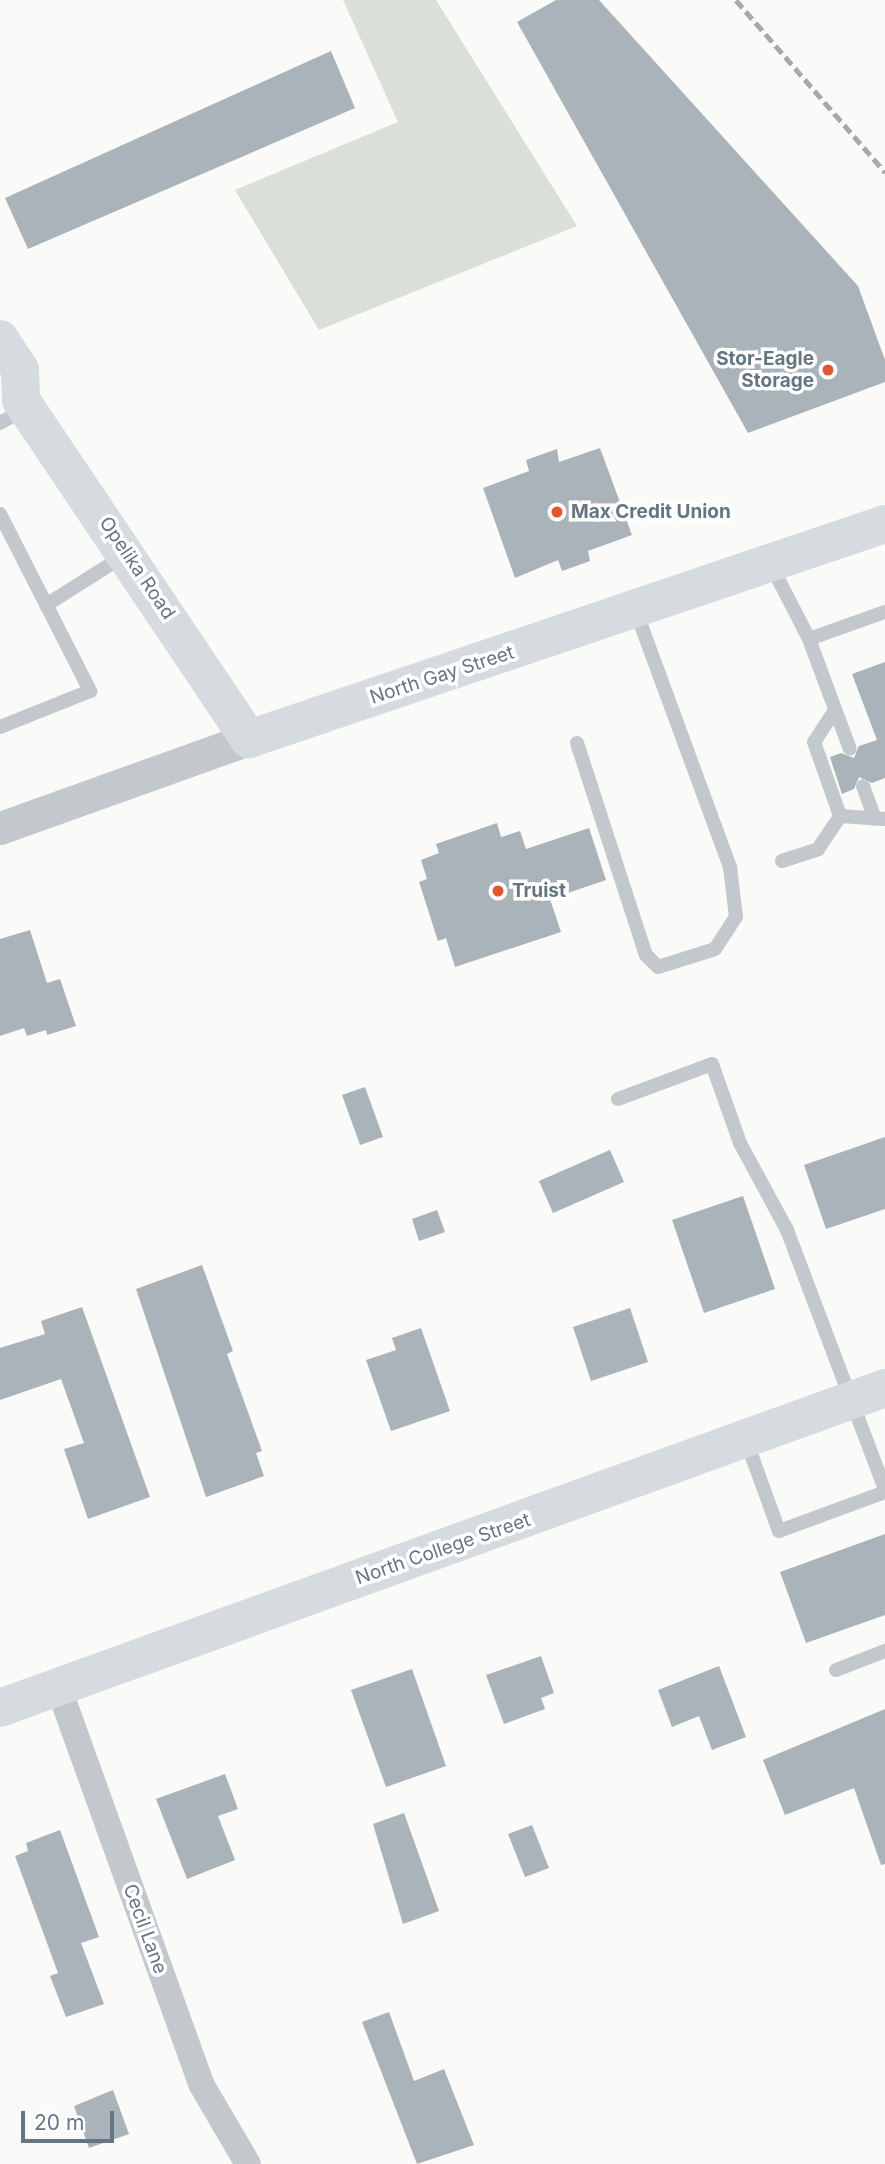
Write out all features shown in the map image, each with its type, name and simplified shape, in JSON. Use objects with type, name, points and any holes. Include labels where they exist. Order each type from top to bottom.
[{"type":"main road","name":"Opelika Road","points":[[0,339],[20,370],[12,406],[127,553],[250,739]]},
{"type":"main road","name":"North Gay Street","points":[[250,739],[636,611],[885,524]]},
{"type":"main road","name":"North College Street","points":[[0,1708],[868,1394]]},
{"type":"street","name":"North Gay Street","points":[[0,828],[250,739]]},
{"type":"street","name":"Cecil Lane","points":[[58,1686],[201,2084],[248,2164]]},
{"type":"lane","points":[[0,514],[90,691],[0,727]]},
{"type":"lane","points":[[46,605],[127,553]]},
{"type":"lane","points":[[770,564],[808,639],[850,750]]},
{"type":"lane","points":[[577,743],[646,954],[658,967],[715,949],[736,917],[730,867],[636,611]]},
{"type":"lane","points":[[808,639],[885,612]]},
{"type":"lane","points":[[835,710],[814,742],[840,817]]},
{"type":"lane","points":[[863,786],[880,819]]},
{"type":"lane","points":[[840,817],[880,819]]},
{"type":"lane","points":[[782,860],[818,849],[840,817]]},
{"type":"lane","points":[[618,1098],[712,1064],[740,1143],[787,1230],[868,1394],[885,1491],[779,1531],[746,1438]]},
{"type":"lane","points":[[836,1670],[885,1651]]},
{"type":"shaded area","points":[[343,0],[436,0],[577,226],[319,330],[235,190],[398,122]]},
{"type":"building","points":[[556,0],[599,0],[858,286],[885,360],[885,382],[748,433],[517,22]]},
{"type":"building","points":[[331,51],[355,108],[28,249],[5,198]]},
{"type":"building","name":"Max Credit Union","points":[[600,448],[632,535],[588,551],[590,561],[562,571],[558,560],[515,578],[483,488],[529,471],[526,460],[557,449],[559,462]]},
{"type":"building","points":[[885,662],[885,778],[872,783],[859,777],[854,789],[842,794],[830,757],[841,753],[854,758],[859,746],[877,740],[852,674]]},
{"type":"building","name":"Truist","points":[[497,823],[501,837],[520,831],[526,849],[589,828],[606,880],[550,899],[561,932],[455,967],[446,938],[438,941],[419,882],[427,879],[421,860],[439,853],[436,844]]},
{"type":"building","points":[[30,930],[47,983],[60,979],[76,1026],[47,1035],[46,1030],[27,1036],[24,1028],[0,1036],[0,939]]},
{"type":"building","points":[[365,1087],[383,1137],[360,1145],[342,1095]]},
{"type":"building","points":[[885,1137],[885,1209],[826,1229],[804,1165]]},
{"type":"building","points":[[610,1150],[624,1182],[553,1213],[539,1181]]},
{"type":"building","points":[[743,1196],[775,1289],[704,1313],[672,1220]]},
{"type":"building","points":[[437,1210],[445,1232],[419,1241],[412,1219]]},
{"type":"building","points":[[202,1265],[233,1351],[227,1354],[262,1451],[256,1453],[264,1476],[206,1497],[136,1289]]},
{"type":"building","points":[[82,1307],[150,1497],[88,1519],[64,1449],[84,1443],[61,1379],[0,1400],[0,1348],[45,1334],[41,1321]]},
{"type":"building","points":[[630,1308],[648,1362],[591,1381],[573,1327]]},
{"type":"building","points":[[421,1328],[450,1411],[391,1431],[366,1360],[396,1350],[392,1338]]},
{"type":"building","points":[[885,1534],[885,1615],[806,1643],[780,1572]]},
{"type":"building","points":[[541,1656],[554,1693],[541,1698],[545,1709],[504,1724],[486,1675]]},
{"type":"building","points":[[719,1666],[746,1737],[712,1750],[699,1716],[672,1727],[658,1690]]},
{"type":"building","points":[[412,1669],[446,1766],[386,1787],[351,1690]]},
{"type":"building","points":[[885,1709],[885,1864],[881,1865],[854,1788],[785,1815],[763,1760]]},
{"type":"building","points":[[225,1774],[238,1809],[218,1816],[235,1860],[187,1879],[156,1799]]},
{"type":"building","points":[[404,1813],[439,1911],[403,1924],[373,1824]]},
{"type":"building","points":[[532,1825],[549,1868],[525,1877],[508,1834]]},
{"type":"building","points":[[60,1830],[99,1937],[81,1943],[104,2004],[66,2017],[50,1976],[58,1973],[15,1856],[28,1851],[26,1843]]},
{"type":"building","points":[[389,2012],[414,2081],[444,2069],[474,2145],[417,2164],[362,2022]]},
{"type":"building","points":[[113,2090],[129,2134],[89,2148],[74,2106]]},
{"type":"railway","points":[[736,0],[885,172]]},
{"type":"place","name":"Stor-Eagle Storage","points":[[828,370]]},
{"type":"place","name":"Max Credit Union","points":[[557,512]]},
{"type":"place","name":"Truist","points":[[498,891]]}]
